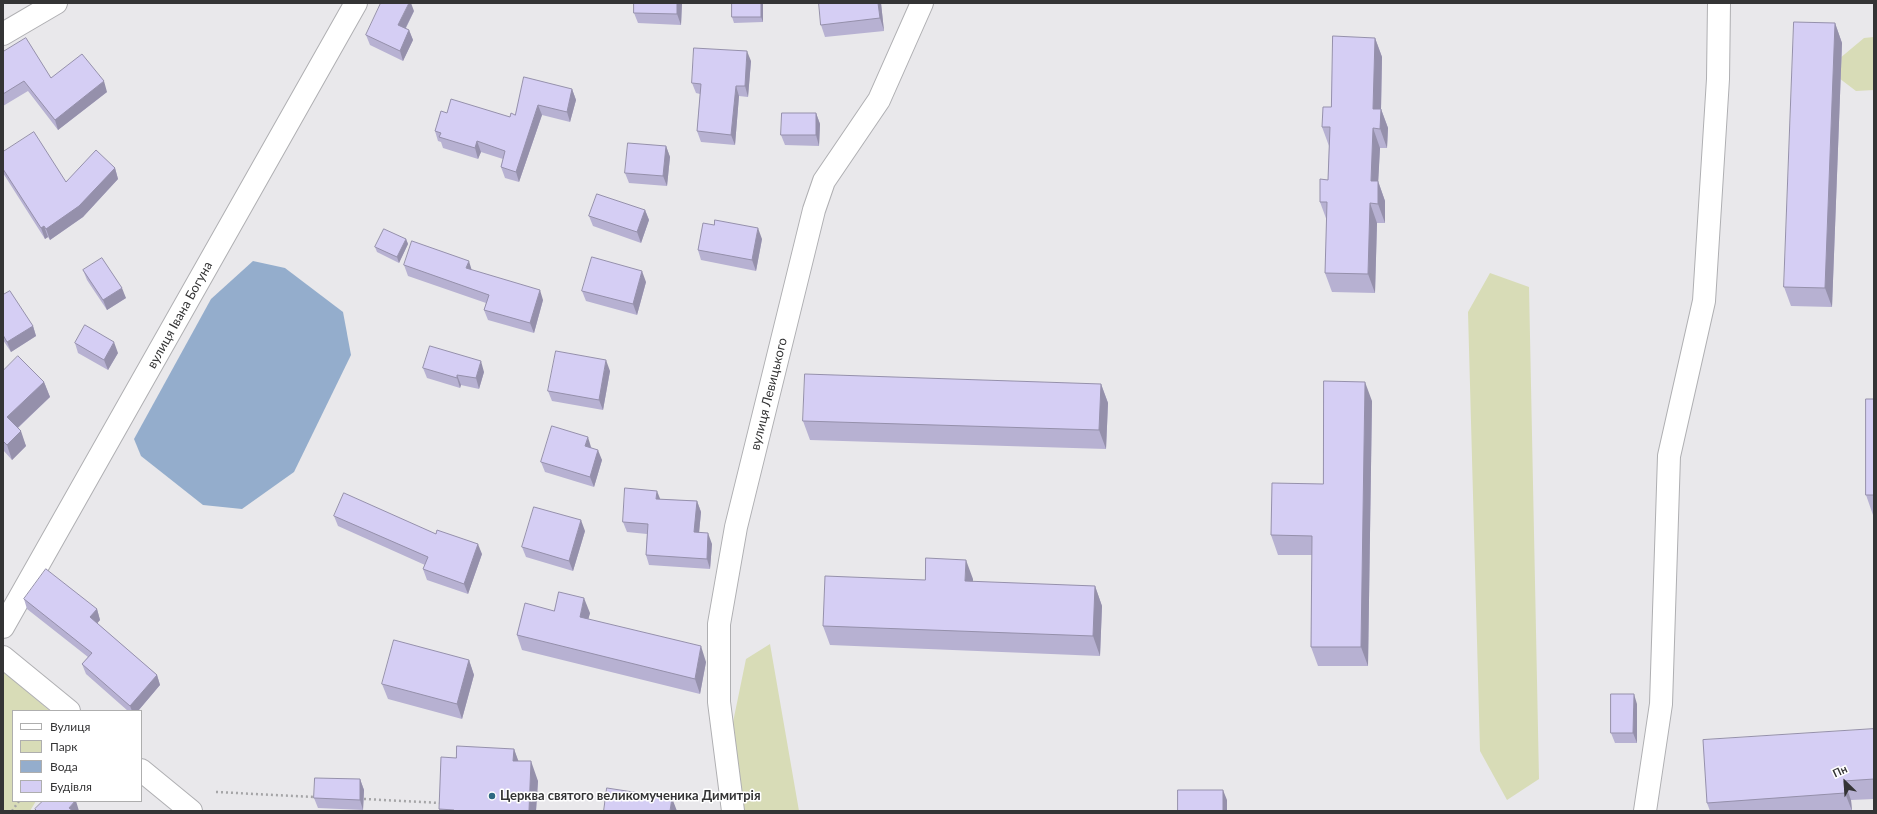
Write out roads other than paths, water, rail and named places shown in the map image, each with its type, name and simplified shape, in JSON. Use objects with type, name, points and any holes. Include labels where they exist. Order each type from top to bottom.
[{"type":"street","points":[[3,34],[56,3]]},
{"type":"street","name":"вулиця Івана Богуна","points":[[3,627],[356,3]]},
{"type":"street","name":"вулиця Левицького","points":[[733,811],[719,702],[719,647],[720,624],[736,526],[812,218],[824,180],[879,100],[922,3]]},
{"type":"street","points":[[1645,811],[1661,704],[1669,456],[1704,302],[1718,79],[1719,3]]},
{"type":"street","points":[[3,657],[68,710]]},
{"type":"street","points":[[142,771],[191,811]]},
{"type":"water","points":[[253,261],[285,268],[343,312],[351,355],[294,472],[242,509],[203,505],[141,456],[134,439],[211,299]]},
{"type":"place","name":"Церква святого великомученика Димитрія","points":[[492,796]]}]
